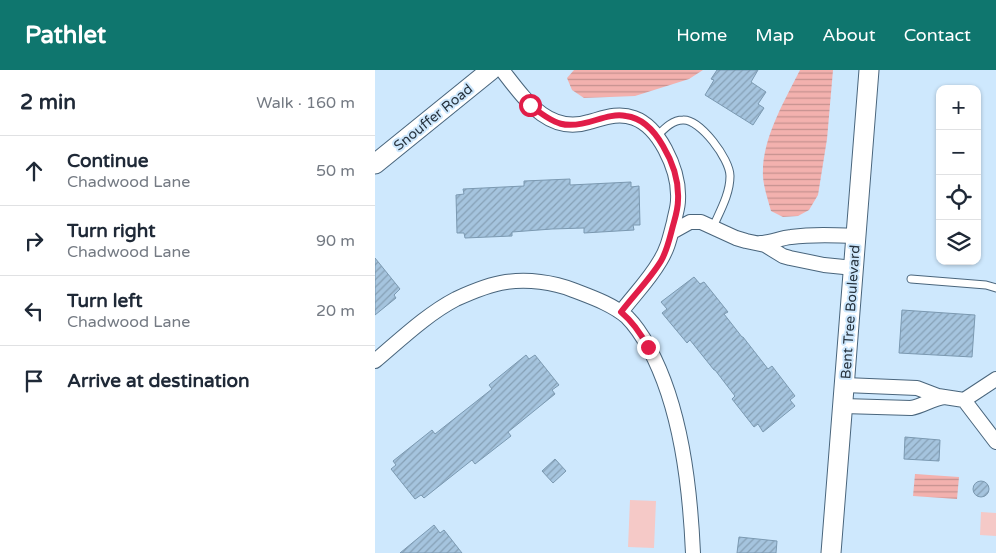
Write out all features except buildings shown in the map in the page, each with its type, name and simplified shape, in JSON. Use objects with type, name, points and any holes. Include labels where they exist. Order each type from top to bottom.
[{"type":"main road","name":"Snouffer Road","points":[[375,164],[491,70]]},
{"type":"main road","name":"Bent Tree Boulevard","points":[[831,553],[869,70]]},
{"type":"street","points":[[502,70],[530,105],[553,120],[566,125],[573,126],[611,116],[635,118],[657,136],[670,161],[677,182],[678,206],[669,245],[661,260],[621,312]]},
{"type":"street","points":[[672,232],[694,221],[701,222],[746,242],[766,243],[808,235],[856,236]]},
{"type":"street","points":[[759,243],[765,244],[783,256],[790,258],[854,268]]},
{"type":"street","points":[[375,361],[449,304],[470,293],[505,282],[547,283],[567,287],[621,312],[633,323],[653,356],[672,408],[682,449],[688,486],[693,553]]},
{"type":"street","points":[[845,385],[917,388],[938,396],[964,400],[996,379]]},
{"type":"street","points":[[843,406],[914,408],[933,399],[946,397]]},
{"type":"street","points":[[964,400],[996,442]]},
{"type":"lane","points":[[657,136],[675,121],[690,121],[704,132],[725,159],[730,171],[729,187],[713,227]]},
{"type":"lane","points":[[911,279],[986,285],[996,288]]},
{"type":"shaded area","points":[[574,70],[703,70],[689,79],[635,96],[584,98],[572,90],[567,78]]},
{"type":"shaded area","points":[[800,70],[833,70],[827,139],[818,195],[809,210],[798,216],[783,217],[771,211],[763,177],[763,163],[775,122]]},
{"type":"shaded area","points":[[915,474],[959,477],[957,499],[913,496]]},
{"type":"shaded area","points":[[630,500],[656,501],[654,548],[628,547]]},
{"type":"shaded area","points":[[981,512],[996,513],[996,536],[980,535]]},
{"type":"route","points":[[530,105],[553,120],[573,126],[617,115],[635,118],[652,130],[667,152],[677,182],[679,200],[669,245],[655,269],[621,312],[633,323],[648,347]]}]
